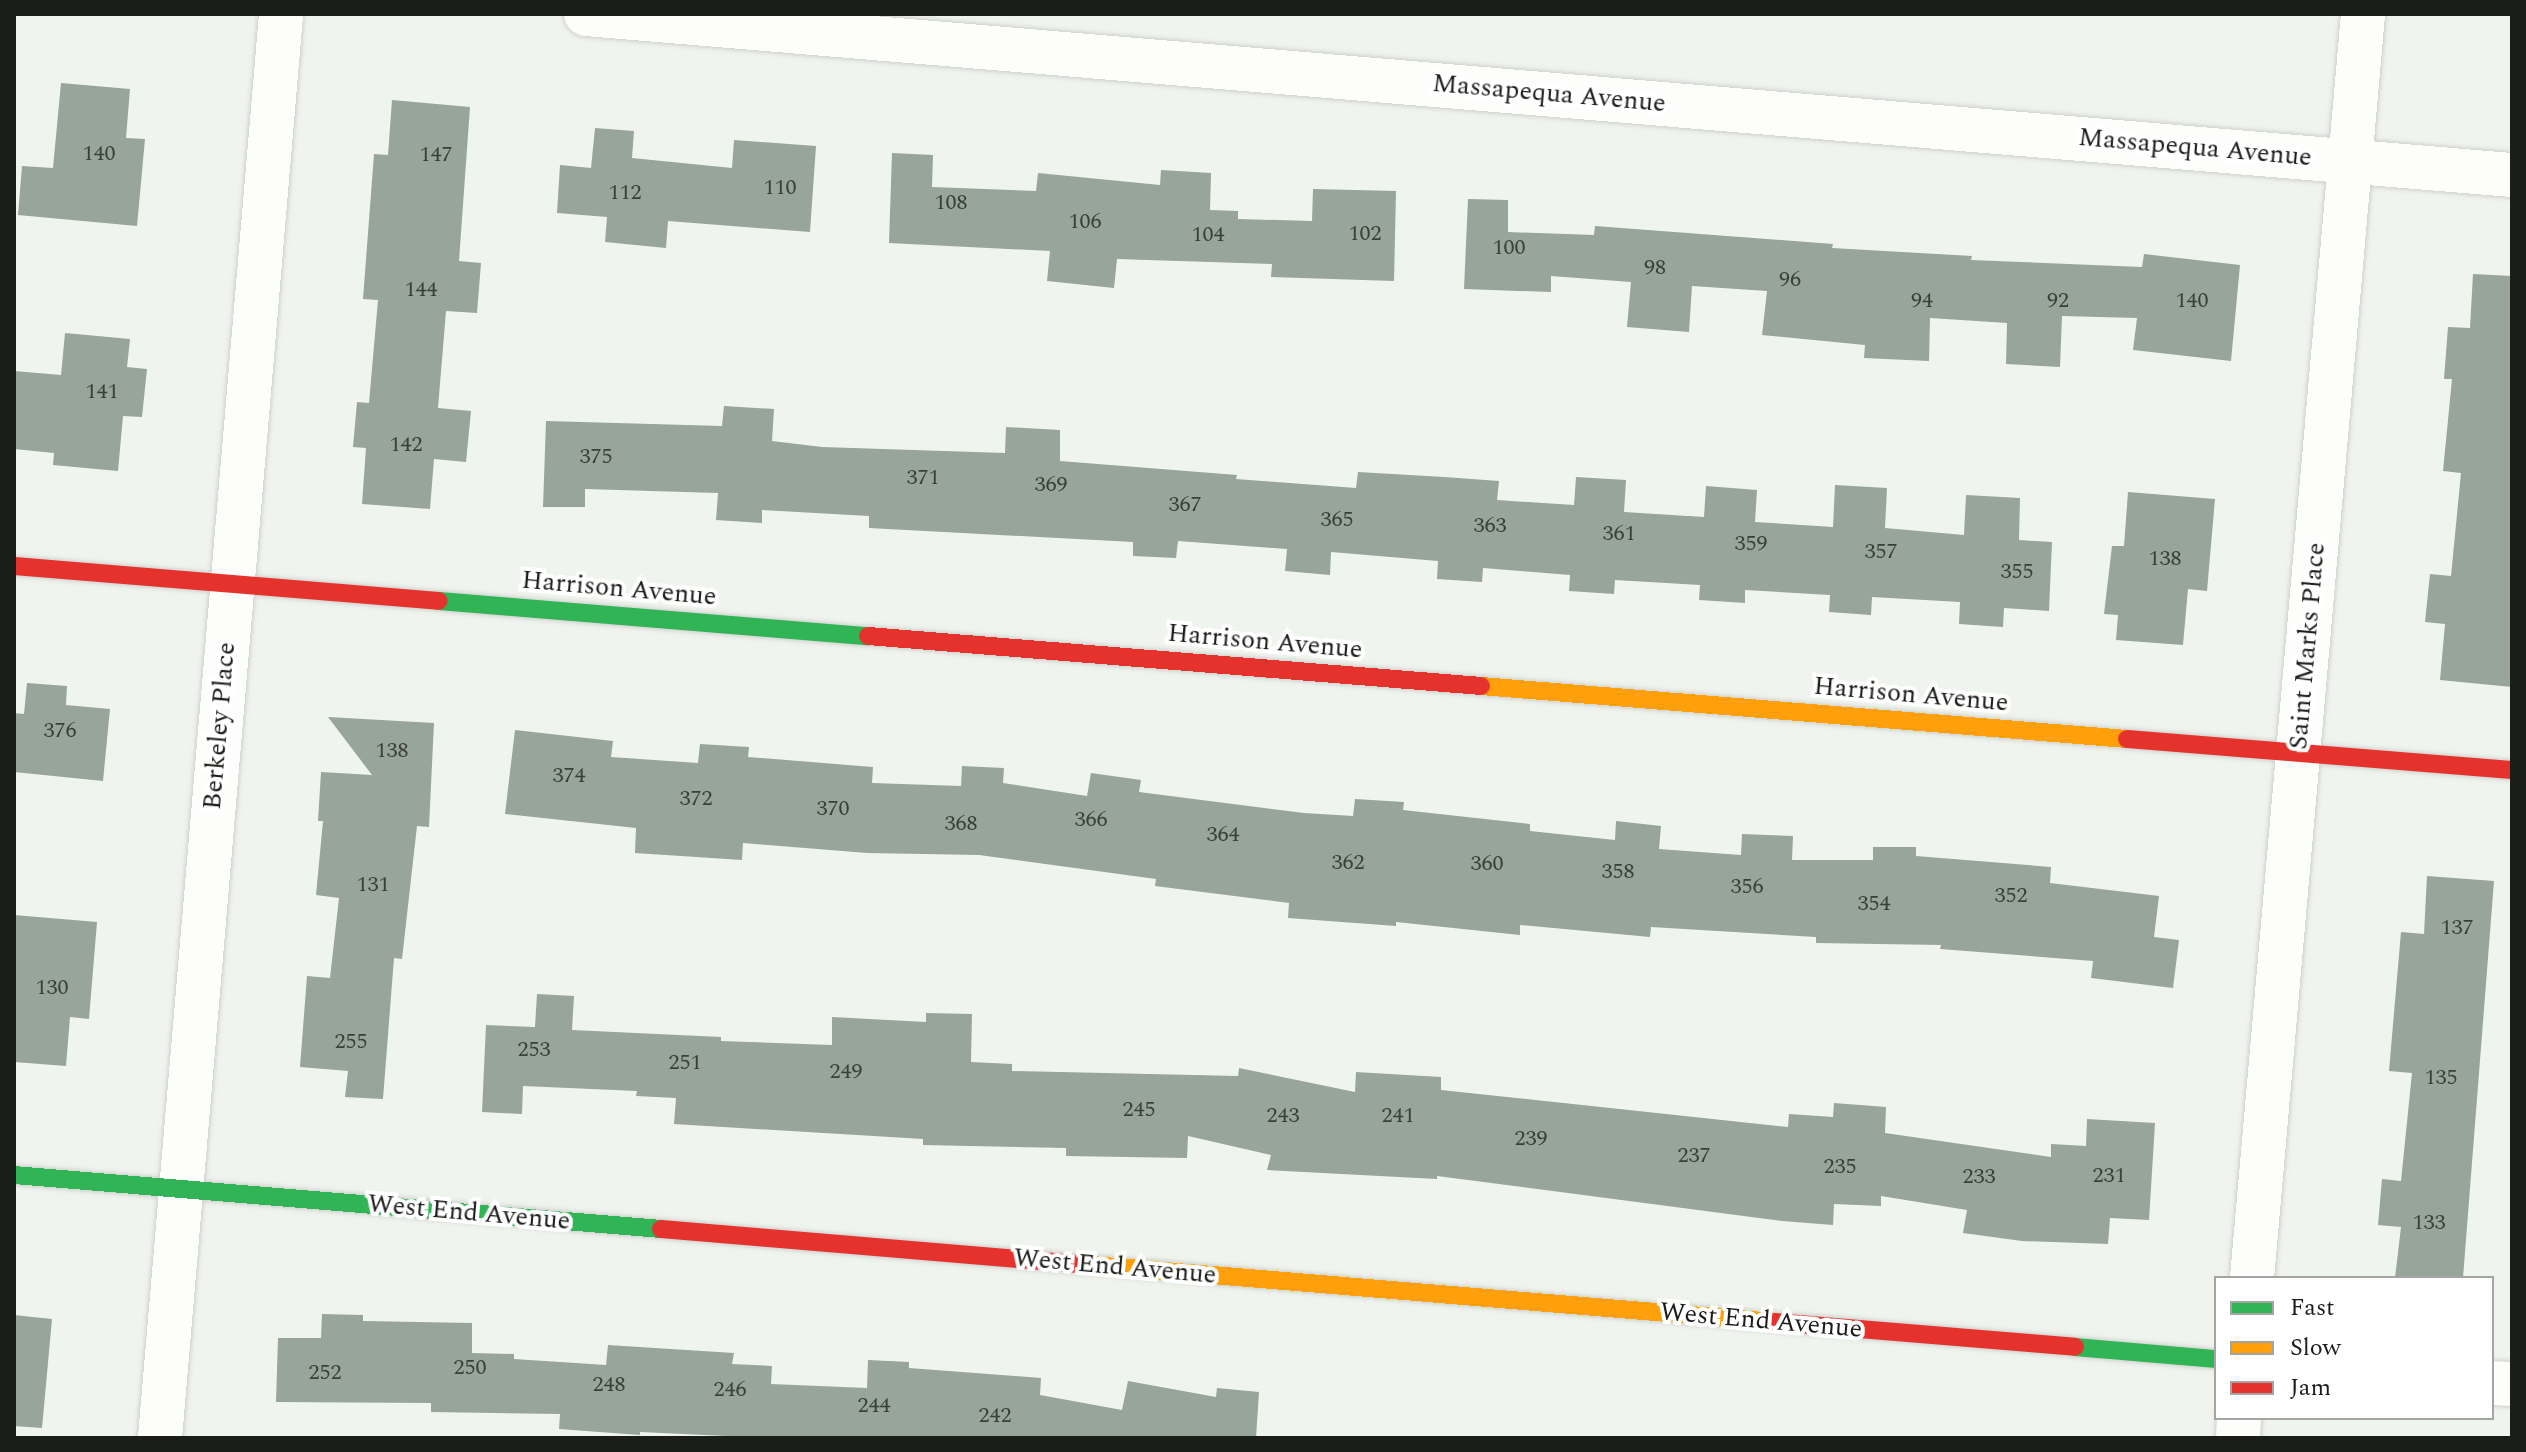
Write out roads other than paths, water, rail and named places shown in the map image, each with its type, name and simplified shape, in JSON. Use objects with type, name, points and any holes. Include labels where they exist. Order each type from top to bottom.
[{"type":"street","name":"Berkeley Place","points":[[160,1438],[281,14]]},
{"type":"street","name":"Massapequa Avenue","points":[[586,14],[2512,175]]},
{"type":"street","name":"Saint Marks Place","points":[[2252,1276],[2363,14]]},
{"type":"street","name":"Harrison Avenue","points":[[14,566],[2512,770]]},
{"type":"street","name":"West End Avenue","points":[[14,1175],[2214,1359]]}]
